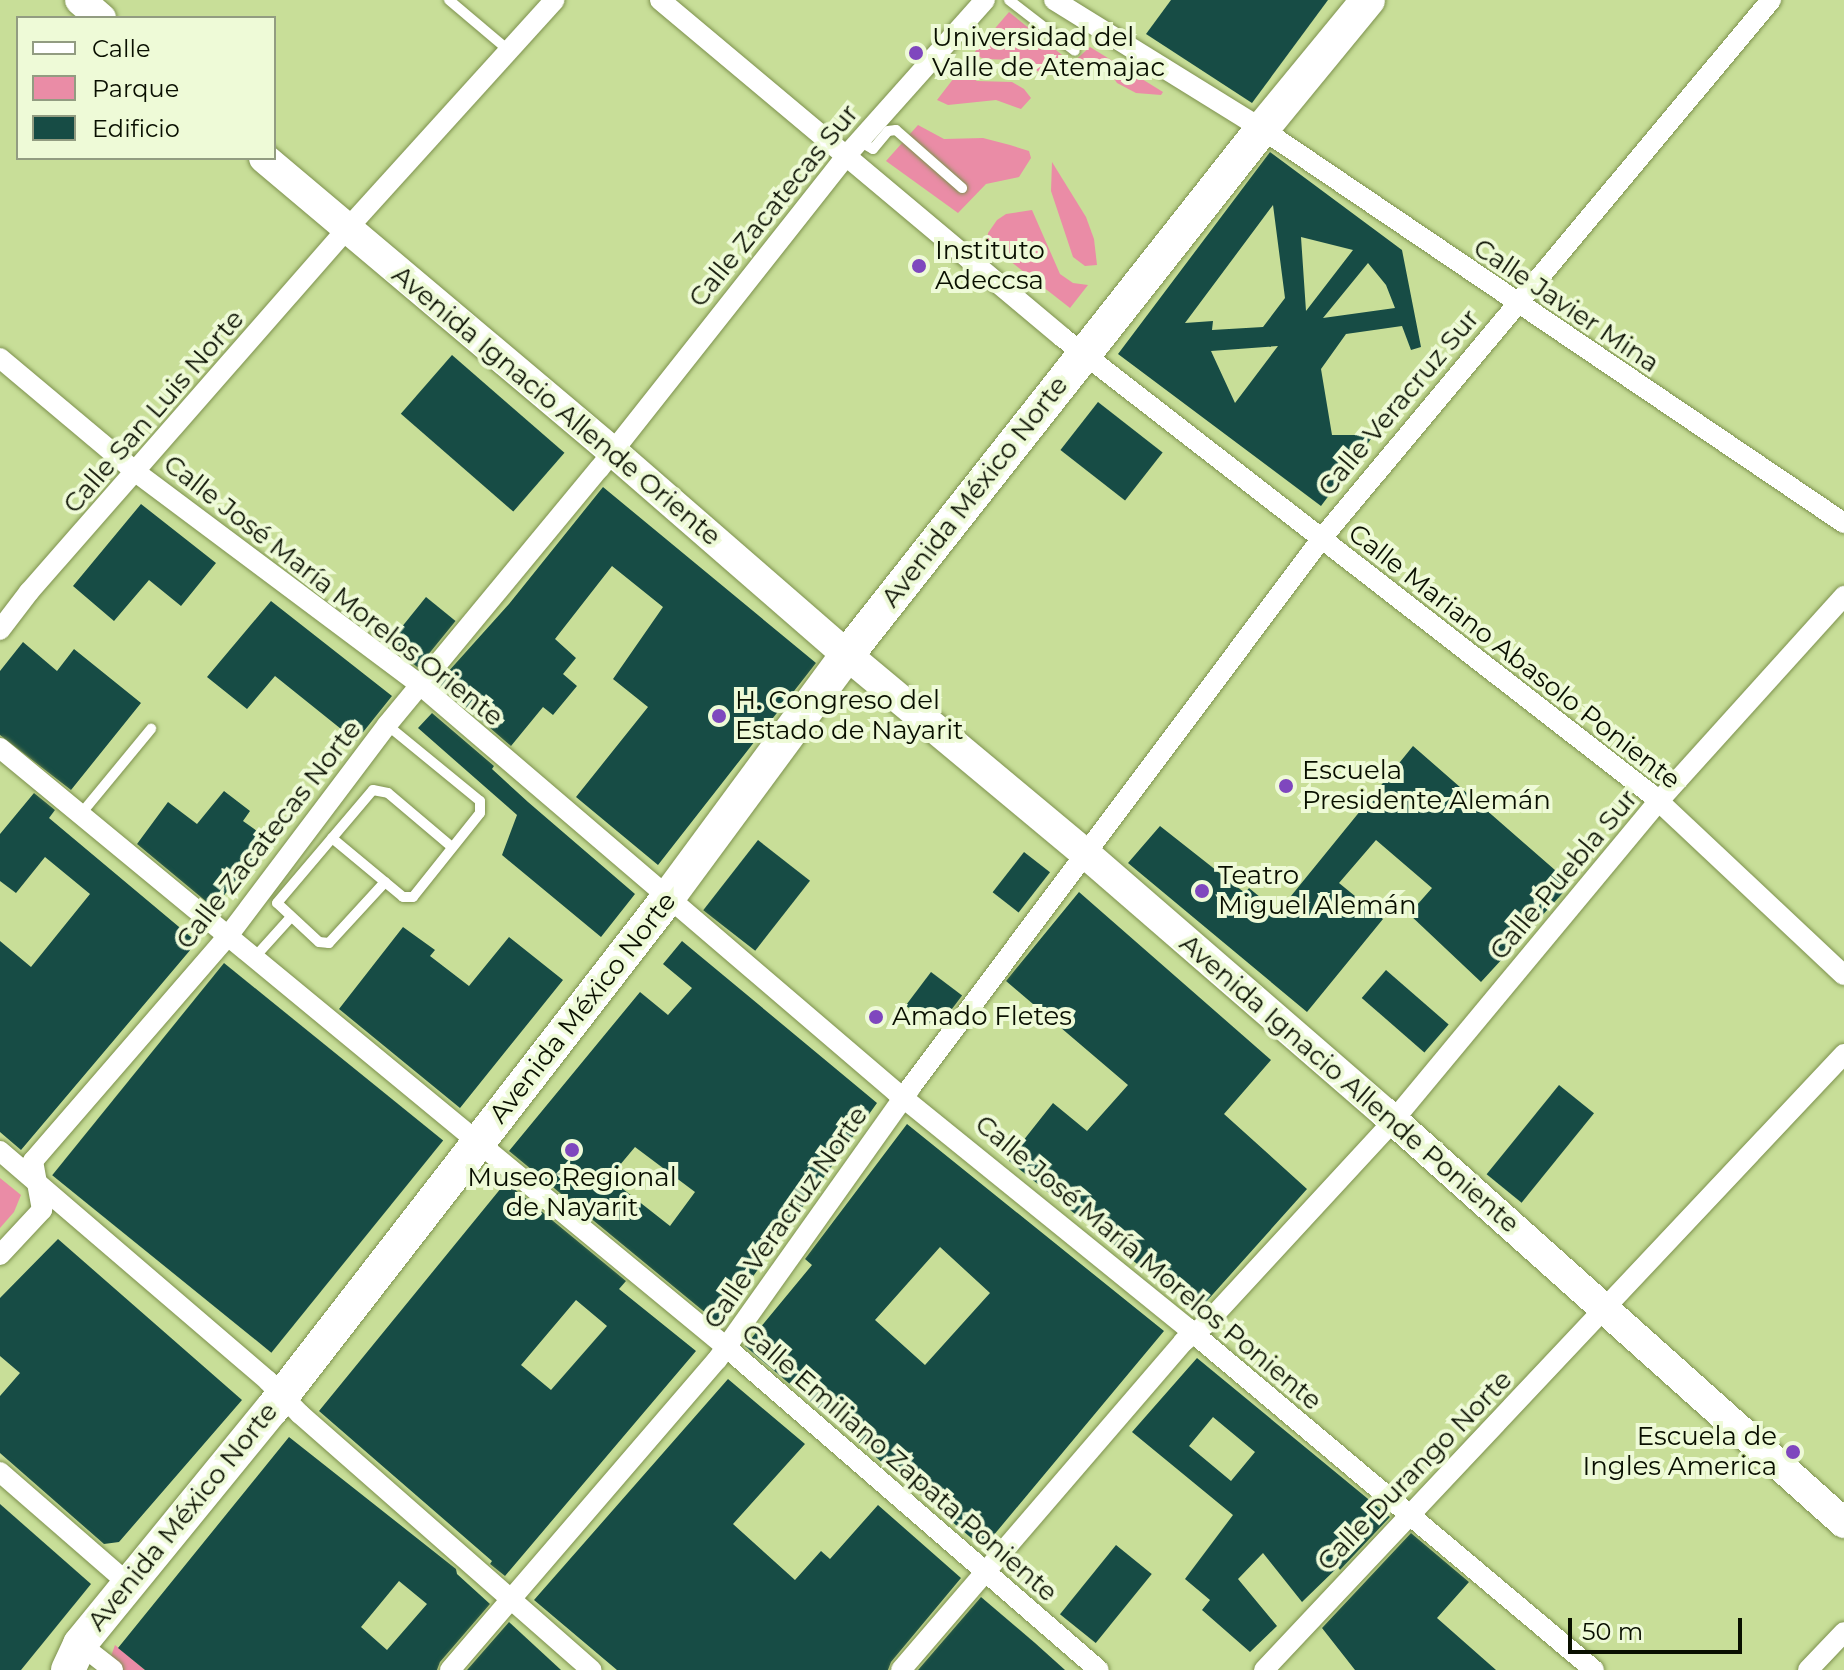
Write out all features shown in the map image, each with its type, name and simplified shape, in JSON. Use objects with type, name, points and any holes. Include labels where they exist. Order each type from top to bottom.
[{"type":"main road","points":[[80,0],[99,16]]},
{"type":"main road","name":"Avenida México Norte","points":[[74,1657],[283,1395],[667,899],[1080,344],[1368,0]]},
{"type":"main road","name":"Avenida Ignacio Allende Oriente","points":[[266,160],[611,450],[847,655]]},
{"type":"main road","name":"Avenida Ignacio Allende Poniente","points":[[847,655],[1086,854],[1393,1121],[1844,1523]]},
{"type":"street","name":"Calle San Luis Norte","points":[[0,630],[29,592],[137,473],[347,229],[507,49],[555,0]]},
{"type":"street","name":"Calle Mariano Abasolo Poniente","points":[[660,0],[852,149],[1080,344],[1658,802],[1844,975]]},
{"type":"street","name":"Calle Zacatecas Sur","points":[[611,450],[852,149],[985,0]]},
{"type":"street","name":"Calle Javier Mina","points":[[1054,0],[1262,129],[1844,523]]},
{"type":"street","name":"Calle Veracruz Sur","points":[[1086,854],[1322,538],[1771,0]]},
{"type":"street","name":"Calle José María Morelos Oriente","points":[[0,358],[137,473],[420,685],[667,899]]},
{"type":"street","name":"Calle Zacatecas Norte","points":[[0,1255],[42,1210],[34,1180],[33,1161],[228,936],[387,725],[611,450]]},
{"type":"street","name":"Calle Puebla Sur","points":[[901,1670],[1192,1332],[1206,1324],[1393,1121],[1658,802],[1844,596]]},
{"type":"street","name":"Calle Emiliano Zapata Poniente","points":[[0,748],[726,1347],[984,1574],[1099,1670]]},
{"type":"street","name":"Calle Veracruz Norte","points":[[450,1670],[726,1347],[904,1098],[1086,854]]},
{"type":"street","name":"Calle José María Morelos Poniente","points":[[667,899],[904,1098],[1192,1332],[1594,1670]]},
{"type":"street","name":"Calle Durango Norte","points":[[1264,1670],[1844,1054]]},
{"type":"street","points":[[0,1151],[283,1395],[591,1670]]},
{"type":"street","points":[[0,1472],[131,1586]]},
{"type":"street","points":[[1808,1670],[1844,1632]]},
{"type":"street","points":[[74,1657],[113,1670]]},
{"type":"lane","points":[[449,0],[507,49]]},
{"type":"lane","points":[[1009,0],[1075,51]]},
{"type":"lane","points":[[852,149],[873,149],[888,131],[896,130],[962,188]]},
{"type":"lane","points":[[332,838],[403,897],[413,897],[480,813],[480,801],[387,725]]},
{"type":"lane","points":[[80,815],[151,729]]},
{"type":"lane","points":[[385,882],[329,943],[319,942],[280,908],[278,899],[373,790],[381,790],[452,847]]},
{"type":"lane","points":[[254,958],[291,917]]},
{"type":"green space","points":[[1009,12],[1072,63],[1090,47],[1163,92],[1161,95],[1136,93],[1117,83],[1103,62],[1090,61],[1045,75],[1015,60],[984,59],[973,54]]},
{"type":"green space","points":[[960,70],[977,81],[1012,82],[1031,98],[1021,109],[996,100],[948,105],[937,100]]},
{"type":"green space","points":[[918,125],[944,139],[983,138],[1010,145],[1029,151],[1031,158],[1019,177],[986,184],[958,213],[886,161]]},
{"type":"green space","points":[[1052,162],[1086,217],[1094,239],[1097,265],[1085,266],[1073,257],[1051,191]]},
{"type":"green space","points":[[1032,210],[1060,274],[1073,283],[1088,285],[1070,308],[987,243],[988,233],[997,220],[1006,214]]},
{"type":"green space","points":[[0,1178],[21,1195],[14,1212],[0,1228]]},
{"type":"green space","points":[[115,1645],[145,1670],[106,1670]]},
{"type":"building","points":[[1171,0],[1328,0],[1252,103],[1146,34]]},
{"type":"building","points":[[1270,152],[1402,250],[1421,347],[1411,350],[1402,326],[1346,334],[1321,369],[1332,435],[1374,435],[1321,506],[1118,354]],"holes":[[[1273,205],[1285,298],[1263,327],[1212,330],[1213,321],[1185,323]],[[1301,237],[1353,250],[1306,311]],[[1368,263],[1386,285],[1395,308],[1323,318]],[[1278,346],[1235,403],[1211,351]]]},
{"type":"building","points":[[452,355],[564,453],[513,512],[401,414]]},
{"type":"building","points":[[1098,402],[1163,452],[1125,501],[1060,450]]},
{"type":"building","points":[[603,487],[816,663],[658,865],[576,797],[648,707],[613,679],[663,607],[612,566],[555,639],[576,658],[563,674],[577,686],[553,715],[543,707],[511,746],[438,683],[509,604]]},
{"type":"building","points":[[141,504],[216,563],[181,606],[149,580],[114,621],[73,586]]},
{"type":"building","points":[[426,597],[456,621],[418,668],[388,644]]},
{"type":"building","points":[[271,601],[392,696],[356,741],[275,676],[247,709],[207,677]]},
{"type":"building","points":[[23,642],[57,671],[74,649],[141,703],[71,790],[0,735],[0,671]]},
{"type":"building","points":[[432,713],[494,766],[492,769],[528,802],[635,894],[601,937],[502,855],[517,815],[418,728]]},
{"type":"building","points":[[1413,746],[1571,884],[1481,982],[1409,914],[1432,888],[1376,840],[1339,883],[1383,919],[1307,1012],[1128,863],[1160,826],[1245,893],[1249,888],[1278,912]]},
{"type":"building","points":[[224,791],[250,811],[243,821],[268,839],[214,908],[137,844],[168,802],[197,824]]},
{"type":"building","points":[[34,793],[55,810],[49,818],[197,942],[21,1150],[0,1132],[0,941],[31,967],[90,894],[45,857],[16,893],[0,881],[0,834]]},
{"type":"building","points":[[758,840],[810,881],[755,951],[703,910]]},
{"type":"building","points":[[1024,852],[1050,872],[1019,913],[993,892]]},
{"type":"building","points":[[1079,892],[1271,1060],[1224,1114],[1307,1189],[1197,1312],[1008,1160],[1053,1103],[1087,1131],[1128,1085],[1006,981]]},
{"type":"building","points":[[403,927],[435,950],[430,956],[469,986],[509,937],[563,980],[460,1108],[339,1009]]},
{"type":"building","points":[[682,941],[877,1103],[719,1324],[509,1151],[640,992],[668,1015],[692,988],[663,964]],"holes":[[[635,1147],[695,1192],[670,1226],[609,1178]]]},
{"type":"building","points":[[224,963],[443,1140],[271,1353],[52,1175]]},
{"type":"building","points":[[1386,970],[1449,1024],[1424,1052],[1362,998]]},
{"type":"building","points":[[931,972],[962,995],[937,1029],[906,1006]]},
{"type":"building","points":[[1559,1085],[1594,1113],[1522,1203],[1487,1174]]},
{"type":"building","points":[[907,1124],[1164,1331],[983,1548],[745,1346],[812,1265],[805,1259]],"holes":[[[940,1247],[990,1293],[925,1365],[875,1320]]]},
{"type":"building","points":[[506,1182],[626,1281],[619,1289],[696,1351],[505,1576],[490,1564],[492,1561],[319,1411]],"holes":[[[576,1300],[607,1326],[551,1390],[521,1365]]]},
{"type":"building","points":[[58,1239],[242,1400],[119,1542],[104,1544],[0,1453],[0,1396],[20,1373],[0,1356],[0,1298]]},
{"type":"building","points":[[1197,1358],[1390,1517],[1340,1570],[1338,1567],[1302,1602],[1263,1553],[1238,1579],[1277,1626],[1250,1652],[1202,1610],[1210,1600],[1185,1579],[1233,1515],[1132,1432]],"holes":[[[1213,1417],[1255,1452],[1231,1481],[1189,1446]]]},
{"type":"building","points":[[728,1379],[805,1444],[733,1524],[795,1580],[821,1551],[830,1559],[878,1505],[961,1578],[891,1662],[888,1670],[617,1670],[534,1600]]},
{"type":"building","points":[[289,1437],[456,1569],[457,1574],[490,1604],[440,1662],[437,1670],[145,1670],[118,1648]],"holes":[[[399,1581],[427,1604],[387,1650],[361,1627]]]},
{"type":"building","points":[[0,1504],[91,1584],[21,1670],[0,1670]]},
{"type":"building","points":[[1411,1533],[1469,1582],[1437,1618],[1496,1670],[1355,1670],[1322,1628]]},
{"type":"building","points":[[1116,1545],[1152,1574],[1096,1643],[1060,1614]]},
{"type":"building","points":[[981,1597],[1035,1643],[1065,1670],[918,1670]]},
{"type":"building","points":[[509,1622],[561,1670],[467,1670]]},
{"type":"place","name":"Universidad del Valle de Atemajac","points":[[916,53]]},
{"type":"place","name":"Instituto Adeccsa","points":[[919,266]]},
{"type":"place","name":"H. Congreso del Estado de Nayarit","points":[[719,716]]},
{"type":"place","name":"Escuela Presidente Alemán","points":[[1286,786]]},
{"type":"place","name":"Teatro Miguel Alemán","points":[[1202,891]]},
{"type":"place","name":"Amado Fletes","points":[[876,1017]]},
{"type":"place","name":"Museo Regional de Nayarit","points":[[572,1150]]},
{"type":"place","name":"Escuela de Ingles America","points":[[1793,1452]]}]
